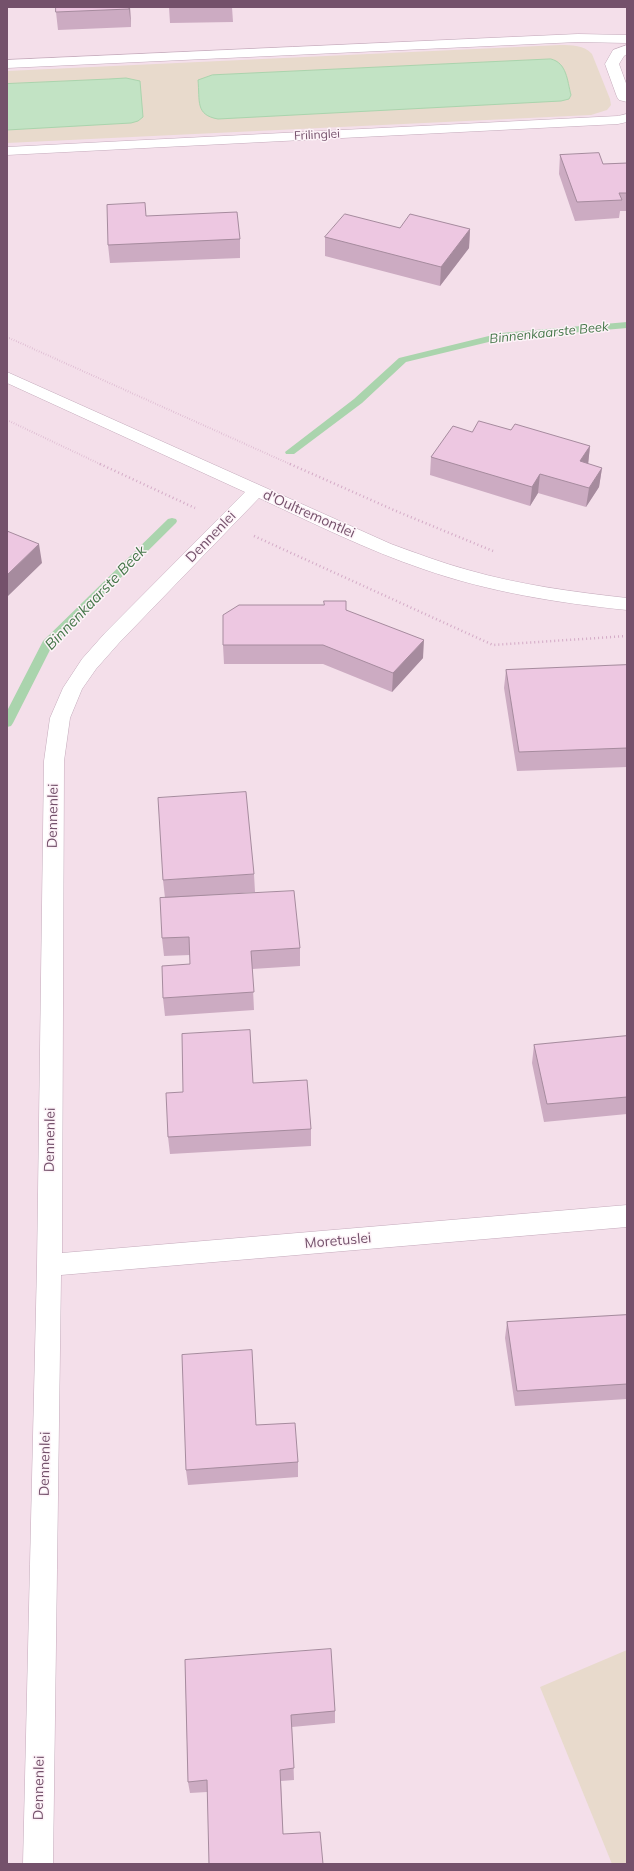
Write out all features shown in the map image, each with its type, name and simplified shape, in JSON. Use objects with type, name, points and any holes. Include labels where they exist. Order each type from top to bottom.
[{"type":"street","points":[[7,64],[570,39],[627,39]]},
{"type":"street","points":[[627,49],[618,53],[612,64],[624,97],[627,98]]},
{"type":"street","name":"Frilinglei","points":[[7,151],[618,120],[627,118]]},
{"type":"street","name":"d'Oultremontlei","points":[[7,377],[384,548],[442,569],[508,586],[571,599],[627,604]]},
{"type":"street","name":"Dennenlei","points":[[38,1864],[49,1265],[54,760],[60,718],[73,688],[89,664],[112,638],[256,491]]},
{"type":"street","name":"Moretuslei","points":[[49,1265],[627,1216]]},
{"type":"path","points":[[7,337],[396,511],[499,553]]},
{"type":"path","points":[[7,420],[493,645],[627,636]]},
{"type":"shaded area","points":[[7,7],[627,7],[627,1864],[7,1864]]},
{"type":"shaded area","points":[[560,45],[582,47],[592,54],[610,99],[611,105],[607,110],[591,115],[7,143],[7,71]]},
{"type":"shaded area","points":[[551,59],[560,64],[566,73],[571,95],[569,99],[561,101],[218,119],[205,114],[199,101],[198,80],[212,75]]},
{"type":"shaded area","points":[[126,78],[140,81],[143,117],[138,121],[131,123],[7,130],[7,84]]},
{"type":"shaded area","points":[[627,1650],[627,1864],[612,1864],[540,1687]]},
{"type":"building","points":[[56,7],[129,7],[129,9],[56,12]]},
{"type":"building","points":[[599,153],[603,164],[627,163],[627,193],[619,193],[622,200],[577,202],[560,155]]},
{"type":"building","points":[[145,203],[146,216],[237,212],[240,239],[108,245],[107,205]]},
{"type":"building","points":[[345,214],[400,228],[410,214],[470,229],[441,267],[325,237]]},
{"type":"building","points":[[479,421],[511,430],[515,424],[590,446],[580,461],[602,468],[589,488],[540,474],[532,487],[431,457],[453,426],[472,432]]},
{"type":"building","points":[[7,531],[39,544],[7,575]]},
{"type":"building","points":[[324,601],[346,601],[346,610],[424,640],[393,673],[323,645],[223,645],[223,615],[239,605],[324,605]]},
{"type":"building","points":[[627,665],[627,748],[519,752],[506,670]]},
{"type":"building","points":[[246,792],[254,874],[163,880],[158,798]]},
{"type":"building","points":[[294,891],[300,948],[251,951],[254,992],[163,998],[162,966],[190,964],[189,937],[162,938],[160,898]]},
{"type":"building","points":[[250,1030],[253,1083],[307,1080],[311,1129],[168,1137],[166,1093],[183,1092],[182,1034]]},
{"type":"building","points":[[627,1036],[627,1097],[547,1104],[534,1045]]},
{"type":"building","points":[[627,1315],[627,1384],[517,1391],[507,1322]]},
{"type":"building","points":[[252,1350],[256,1425],[295,1423],[298,1462],[186,1470],[182,1355]]},
{"type":"building","points":[[331,1649],[335,1711],[291,1715],[294,1768],[280,1770],[283,1834],[320,1832],[323,1864],[209,1864],[207,1780],[188,1782],[185,1660]]},
{"type":"waterway","name":"Binnenkaarste Beek","points":[[290,452],[358,401],[403,360],[501,336],[627,325]]},
{"type":"waterway","name":"Binnenkaarste Beek","points":[[7,723],[47,644],[172,521]]}]
